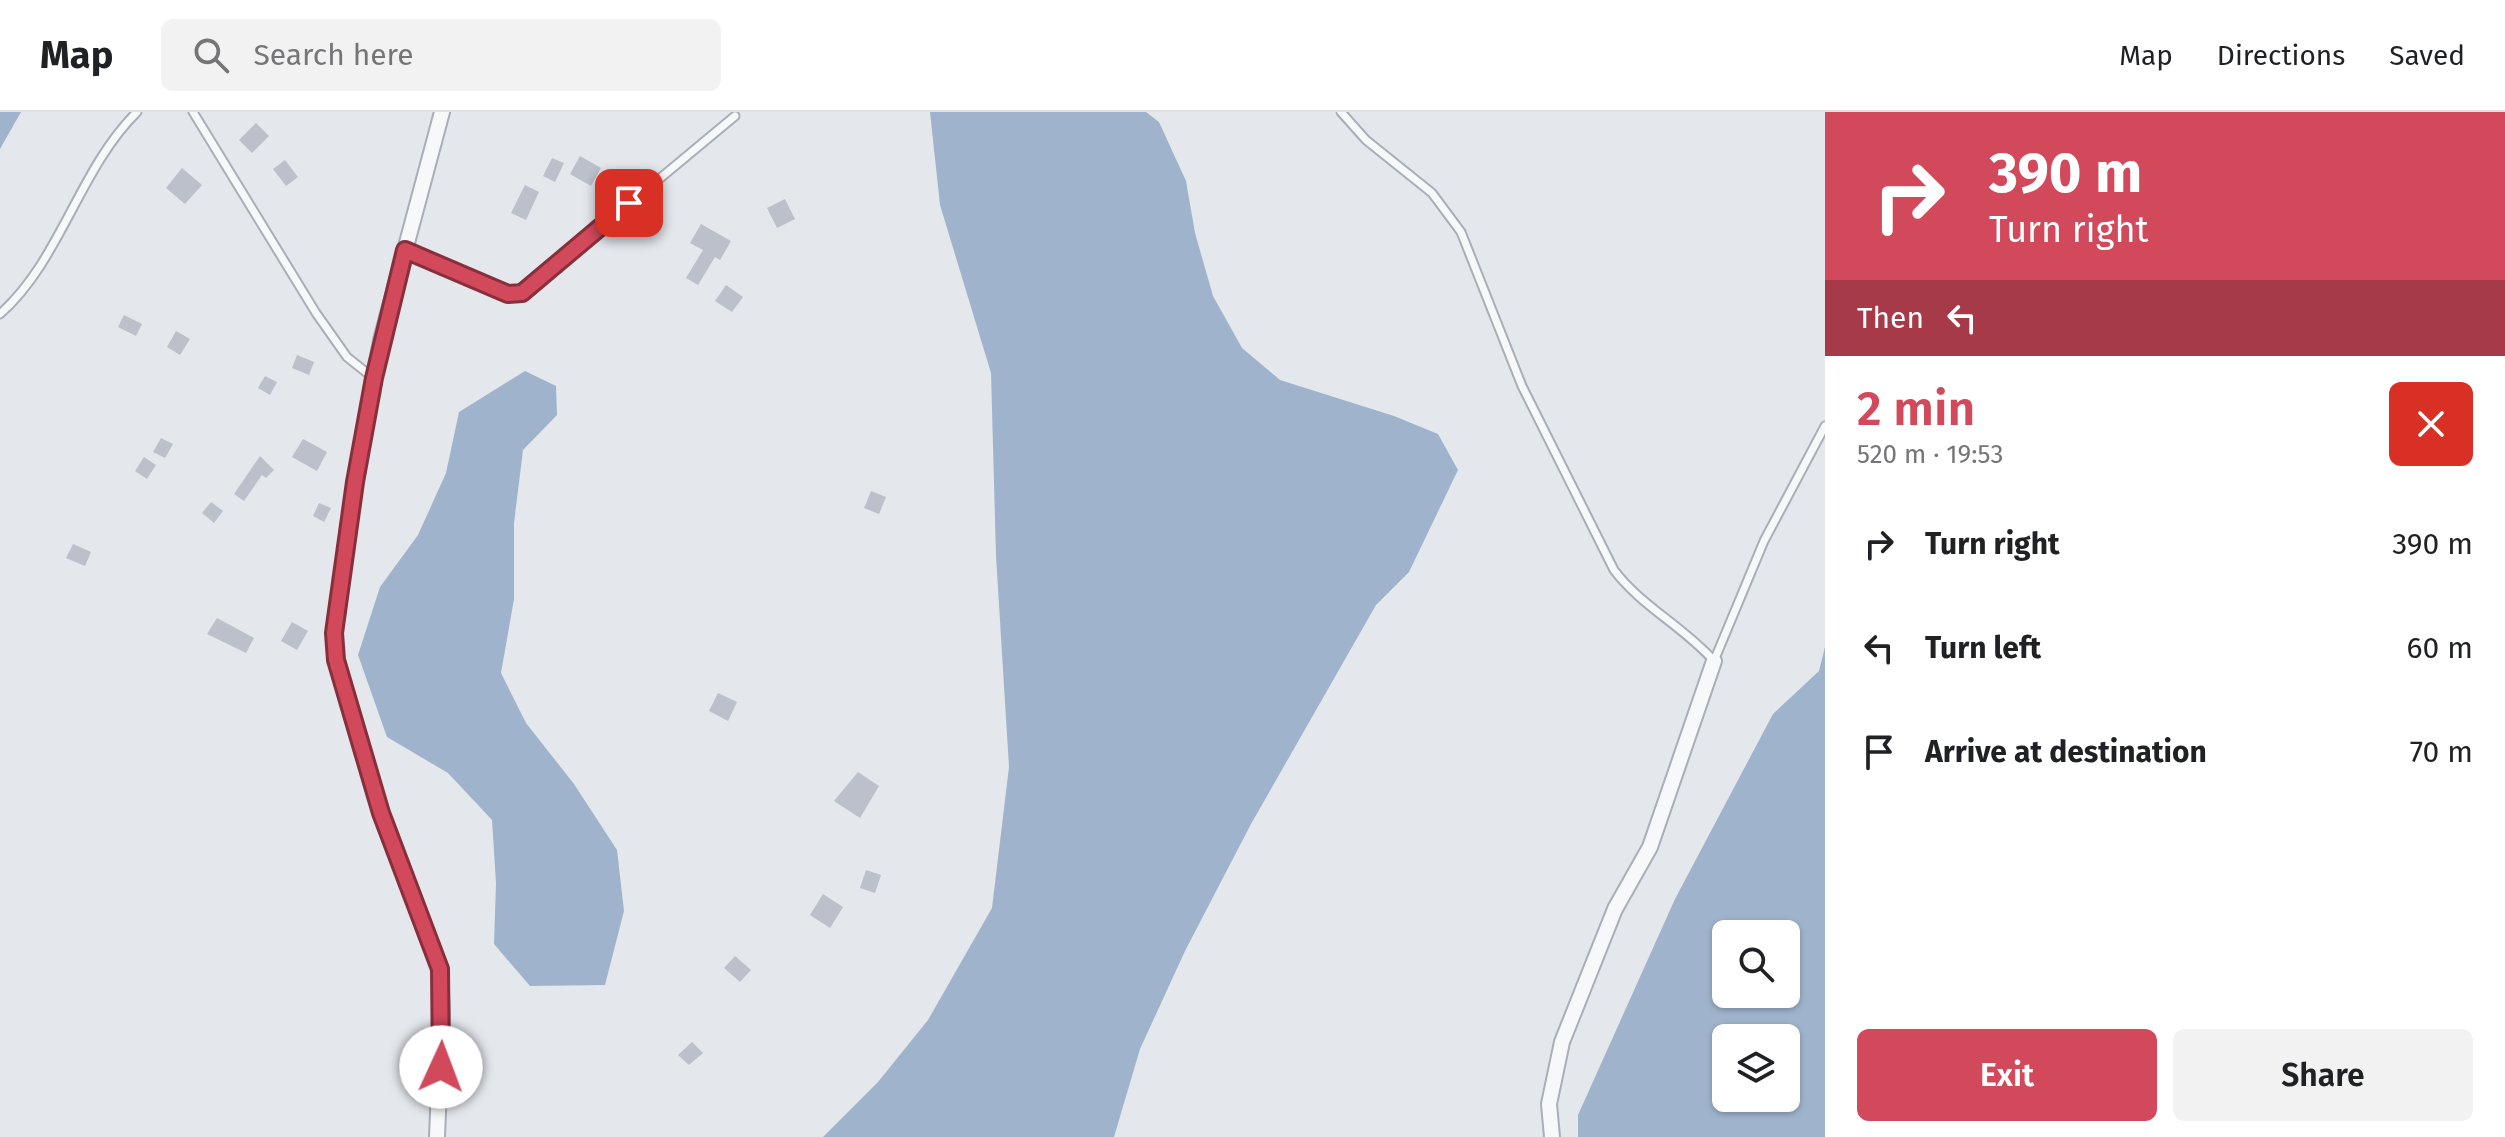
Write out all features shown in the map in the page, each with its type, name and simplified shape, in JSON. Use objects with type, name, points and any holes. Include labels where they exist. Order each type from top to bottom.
[{"type":"street","points":[[437,1137],[442,1014],[440,969],[381,813],[336,660],[334,633],[355,482],[374,378],[442,112]]},
{"type":"street","points":[[1552,1137],[1549,1104],[1562,1042],[1615,909],[1650,847],[1714,661]]},
{"type":"lane","points":[[0,314],[29,281],[118,135],[137,112]]},
{"type":"lane","points":[[193,112],[316,313],[347,357],[374,378]]},
{"type":"lane","points":[[1341,112],[1366,140],[1432,193],[1461,232],[1522,386],[1614,570],[1625,585],[1684,629],[1714,661],[1764,541],[1825,426]]},
{"type":"lane","points":[[405,250],[508,294],[522,293],[675,162],[735,116]]},
{"type":"water","points":[[0,112],[21,112],[0,149]]},
{"type":"water","points":[[930,112],[1146,112],[1159,122],[1186,181],[1195,233],[1213,296],[1242,348],[1280,380],[1394,416],[1438,434],[1458,470],[1409,572],[1376,605],[1251,824],[1185,951],[1140,1049],[1114,1137],[823,1137],[878,1082],[928,1020],[992,908],[1009,767],[996,556],[991,373],[940,205]]},
{"type":"water","points":[[525,371],[556,386],[557,415],[523,450],[514,523],[514,599],[501,673],[526,723],[574,784],[617,850],[624,911],[605,985],[530,986],[494,944],[496,883],[492,820],[448,773],[387,737],[358,655],[380,587],[418,535],[446,473],[459,412]]},
{"type":"water","points":[[1825,647],[1825,1137],[1578,1137],[1578,1115],[1675,899],[1773,714],[1819,671]]},
{"type":"building","points":[[256,123],[269,136],[252,153],[239,140]]},
{"type":"building","points":[[580,156],[601,168],[591,186],[570,174]]},
{"type":"building","points":[[552,158],[564,163],[555,182],[543,176]]},
{"type":"building","points":[[285,160],[298,177],[286,186],[273,169]]},
{"type":"building","points":[[182,168],[202,185],[185,204],[166,188]]},
{"type":"building","points":[[525,185],[539,192],[526,220],[511,213]]},
{"type":"building","points":[[785,199],[795,219],[777,228],[767,208]]},
{"type":"building","points":[[701,224],[731,241],[720,260],[715,257],[698,285],[686,278],[703,250],[690,243]]},
{"type":"building","points":[[726,285],[743,297],[732,312],[715,301]]},
{"type":"building","points":[[124,315],[142,324],[136,336],[118,327]]},
{"type":"building","points":[[176,331],[190,339],[180,355],[167,347]]},
{"type":"building","points":[[297,355],[314,362],[309,375],[292,368]]},
{"type":"building","points":[[265,376],[277,382],[270,395],[258,388]]},
{"type":"building","points":[[161,438],[173,444],[165,458],[153,452]]},
{"type":"building","points":[[303,439],[327,452],[317,471],[292,457]]},
{"type":"building","points":[[260,456],[274,470],[266,478],[262,475],[244,501],[234,494]]},
{"type":"building","points":[[144,457],[156,465],[147,479],[135,471]]},
{"type":"building","points":[[871,491],[886,497],[879,514],[864,508]]},
{"type":"building","points":[[211,502],[223,511],[214,523],[202,513]]},
{"type":"building","points":[[319,503],[331,508],[324,522],[313,516]]},
{"type":"building","points":[[73,544],[91,552],[85,566],[66,558]]},
{"type":"building","points":[[217,618],[254,638],[246,653],[207,634]]},
{"type":"building","points":[[292,622],[308,631],[297,650],[281,641]]},
{"type":"building","points":[[718,693],[737,702],[728,721],[709,711]]},
{"type":"building","points":[[858,772],[879,786],[860,818],[834,801]]},
{"type":"building","points":[[866,870],[881,875],[875,893],[860,888]]},
{"type":"building","points":[[823,894],[843,907],[830,928],[810,915]]},
{"type":"building","points":[[735,956],[751,970],[740,982],[724,968]]},
{"type":"building","points":[[692,1042],[703,1053],[689,1065],[678,1055]]},
{"type":"route","points":[[441,1067],[440,969],[381,813],[336,660],[334,633],[355,482],[381,340],[405,250],[508,294],[522,293],[629,203]]}]
